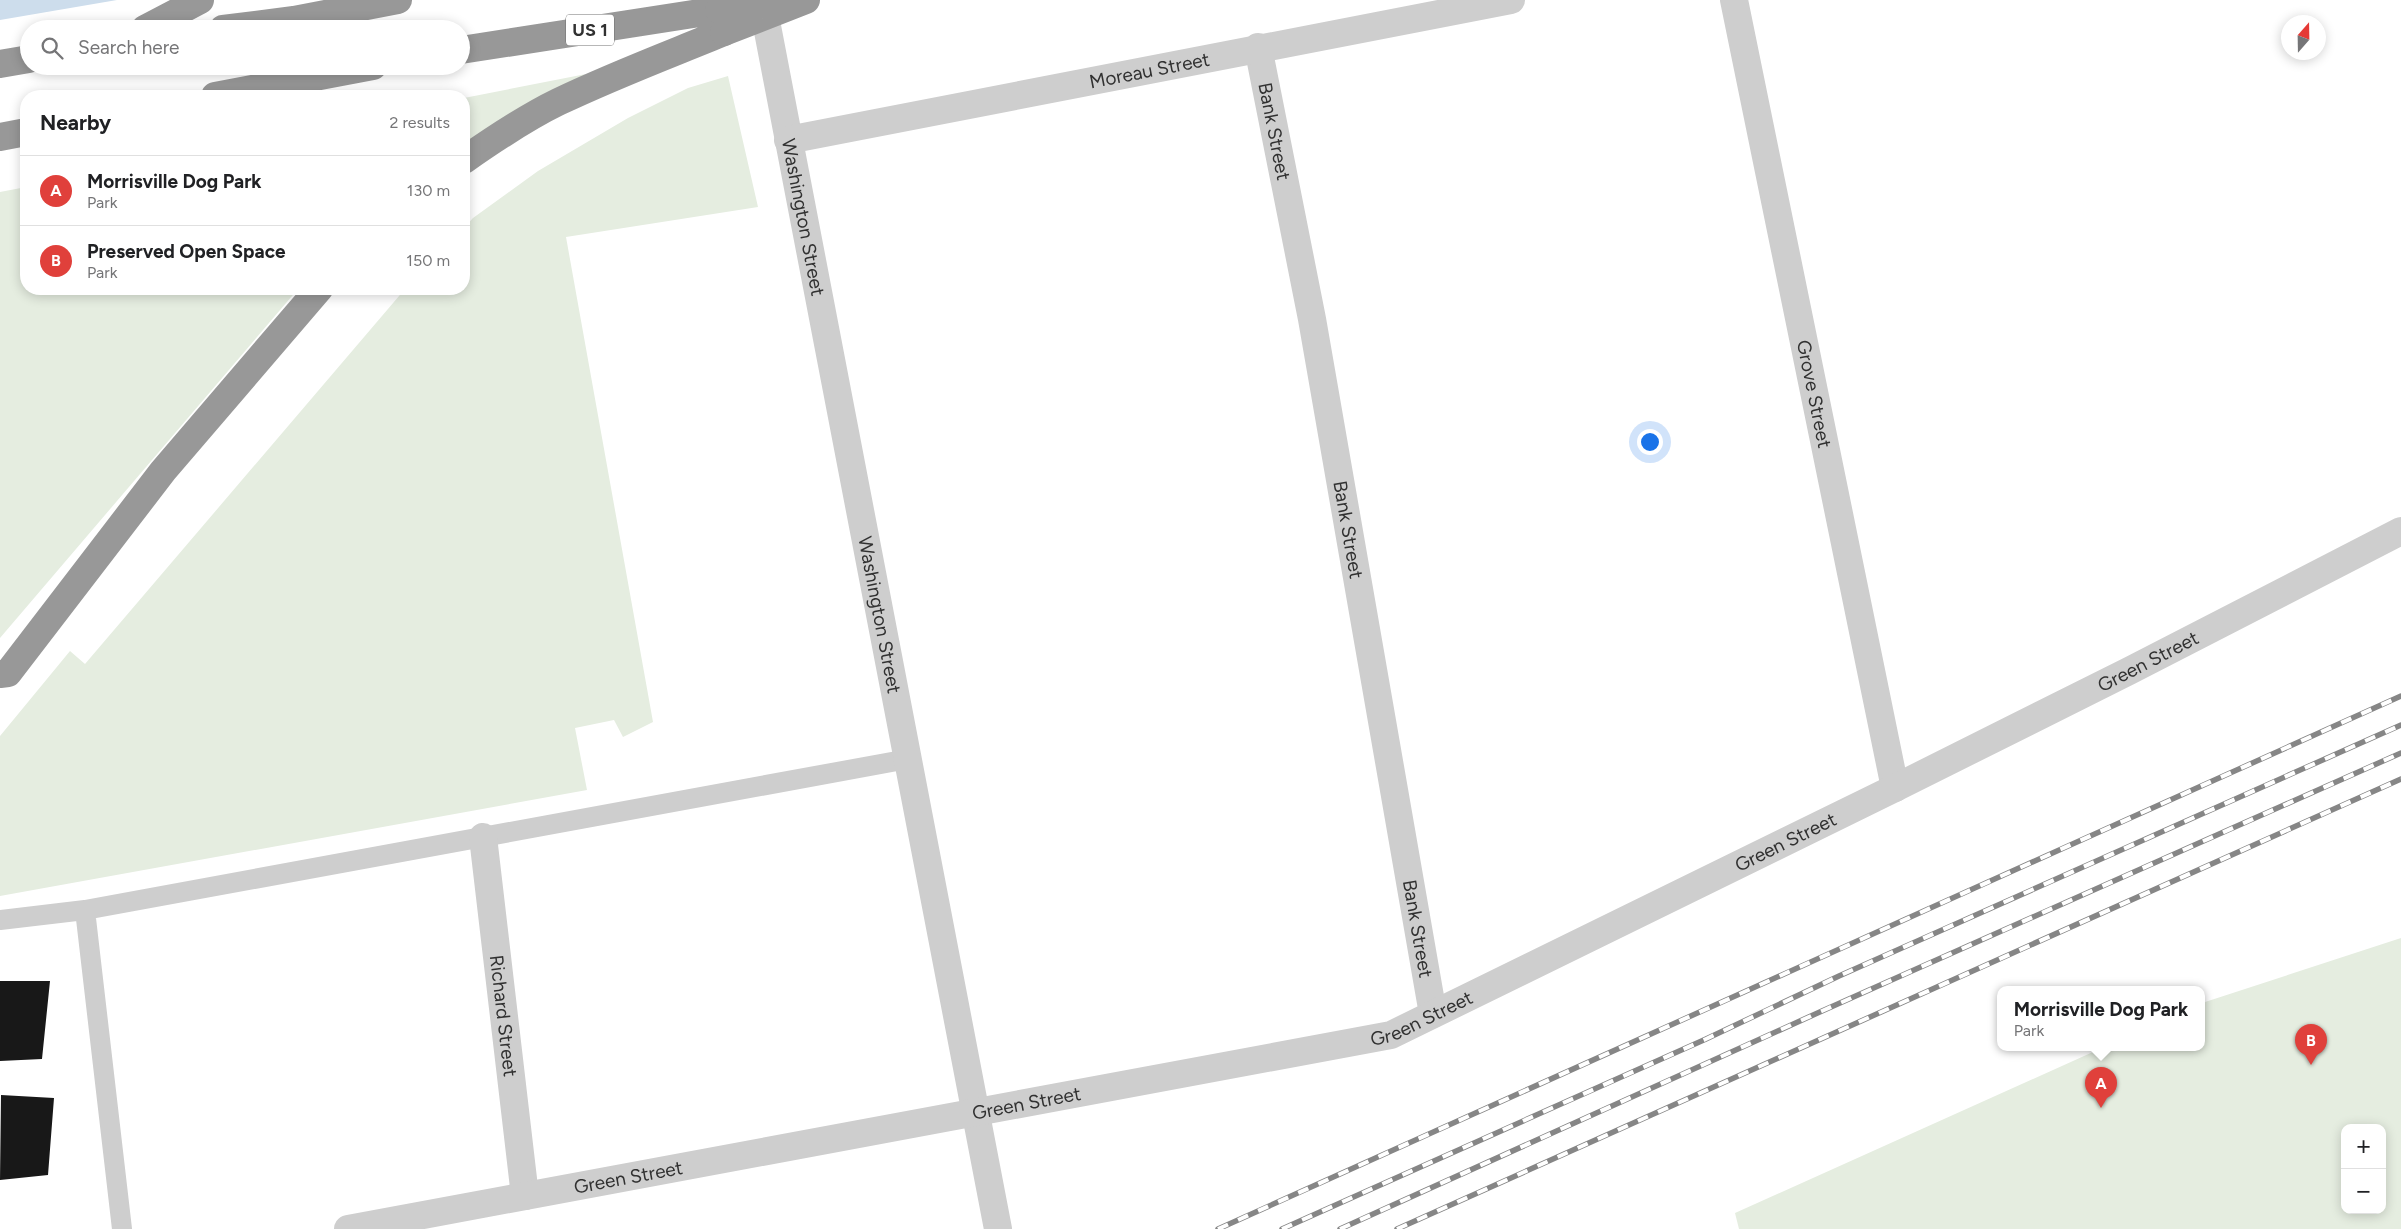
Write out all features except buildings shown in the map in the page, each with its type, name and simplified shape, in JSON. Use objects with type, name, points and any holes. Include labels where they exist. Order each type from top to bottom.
[{"type":"highway","points":[[162,20],[200,0]]},
{"type":"highway","points":[[294,20],[398,0]]},
{"type":"highway","name":"US 1","points":[[470,49],[722,21],[787,0]]},
{"type":"highway","points":[[470,156],[498,136],[557,103],[617,75],[722,21],[806,0]]},
{"type":"highway","points":[[0,64],[20,61]]},
{"type":"highway","points":[[247,90],[326,75]]},
{"type":"highway","points":[[0,137],[20,133]]},
{"type":"highway","points":[[3,677],[163,471],[314,295]]},
{"type":"street","name":"Washington Street","points":[[762,0],[998,1229]]},
{"type":"street","name":"Moreau Street","points":[[788,140],[1258,47],[1511,0]]},
{"type":"street","name":"Grove Street","points":[[1734,0],[1894,788]]},
{"type":"street","name":"Bank Street","points":[[1258,47],[1312,319],[1433,1014]]},
{"type":"street","name":"Green Street","points":[[348,1229],[1391,1035],[2129,671],[2401,531]]},
{"type":"street","name":"Richard Street","points":[[483,837],[525,1196]]},
{"type":"lane","points":[[0,920],[85,910],[908,759]]},
{"type":"lane","points":[[85,910],[122,1229]]},
{"type":"shaded area","points":[[586,74],[470,141],[470,97]]},
{"type":"shaded area","points":[[728,76],[758,207],[566,237],[653,722],[623,737],[614,720],[575,728],[587,790],[0,896],[0,736],[70,651],[85,664],[400,295],[470,295],[470,221],[473,218],[538,171],[628,118],[688,88]]},
{"type":"shaded area","points":[[20,188],[20,295],[293,295],[0,638],[0,192]]},
{"type":"shaded area","points":[[2401,938],[2401,1229],[1739,1229],[1735,1213],[2095,1051],[2205,1051],[2205,1002]]},
{"type":"water","points":[[0,0],[117,0],[0,20]]},
{"type":"railway","points":[[1218,1229],[2401,696]]},
{"type":"railway","points":[[1282,1229],[1706,1039],[1839,976],[2401,725]]},
{"type":"railway","points":[[1340,1229],[1822,1011],[2401,753]]},
{"type":"railway","points":[[1397,1229],[2401,779]]},
{"type":"place","name":"Preserved Open Space","points":[[2311,1065]]},
{"type":"place","name":"Morrisville Dog Park","points":[[2101,1108]]}]
